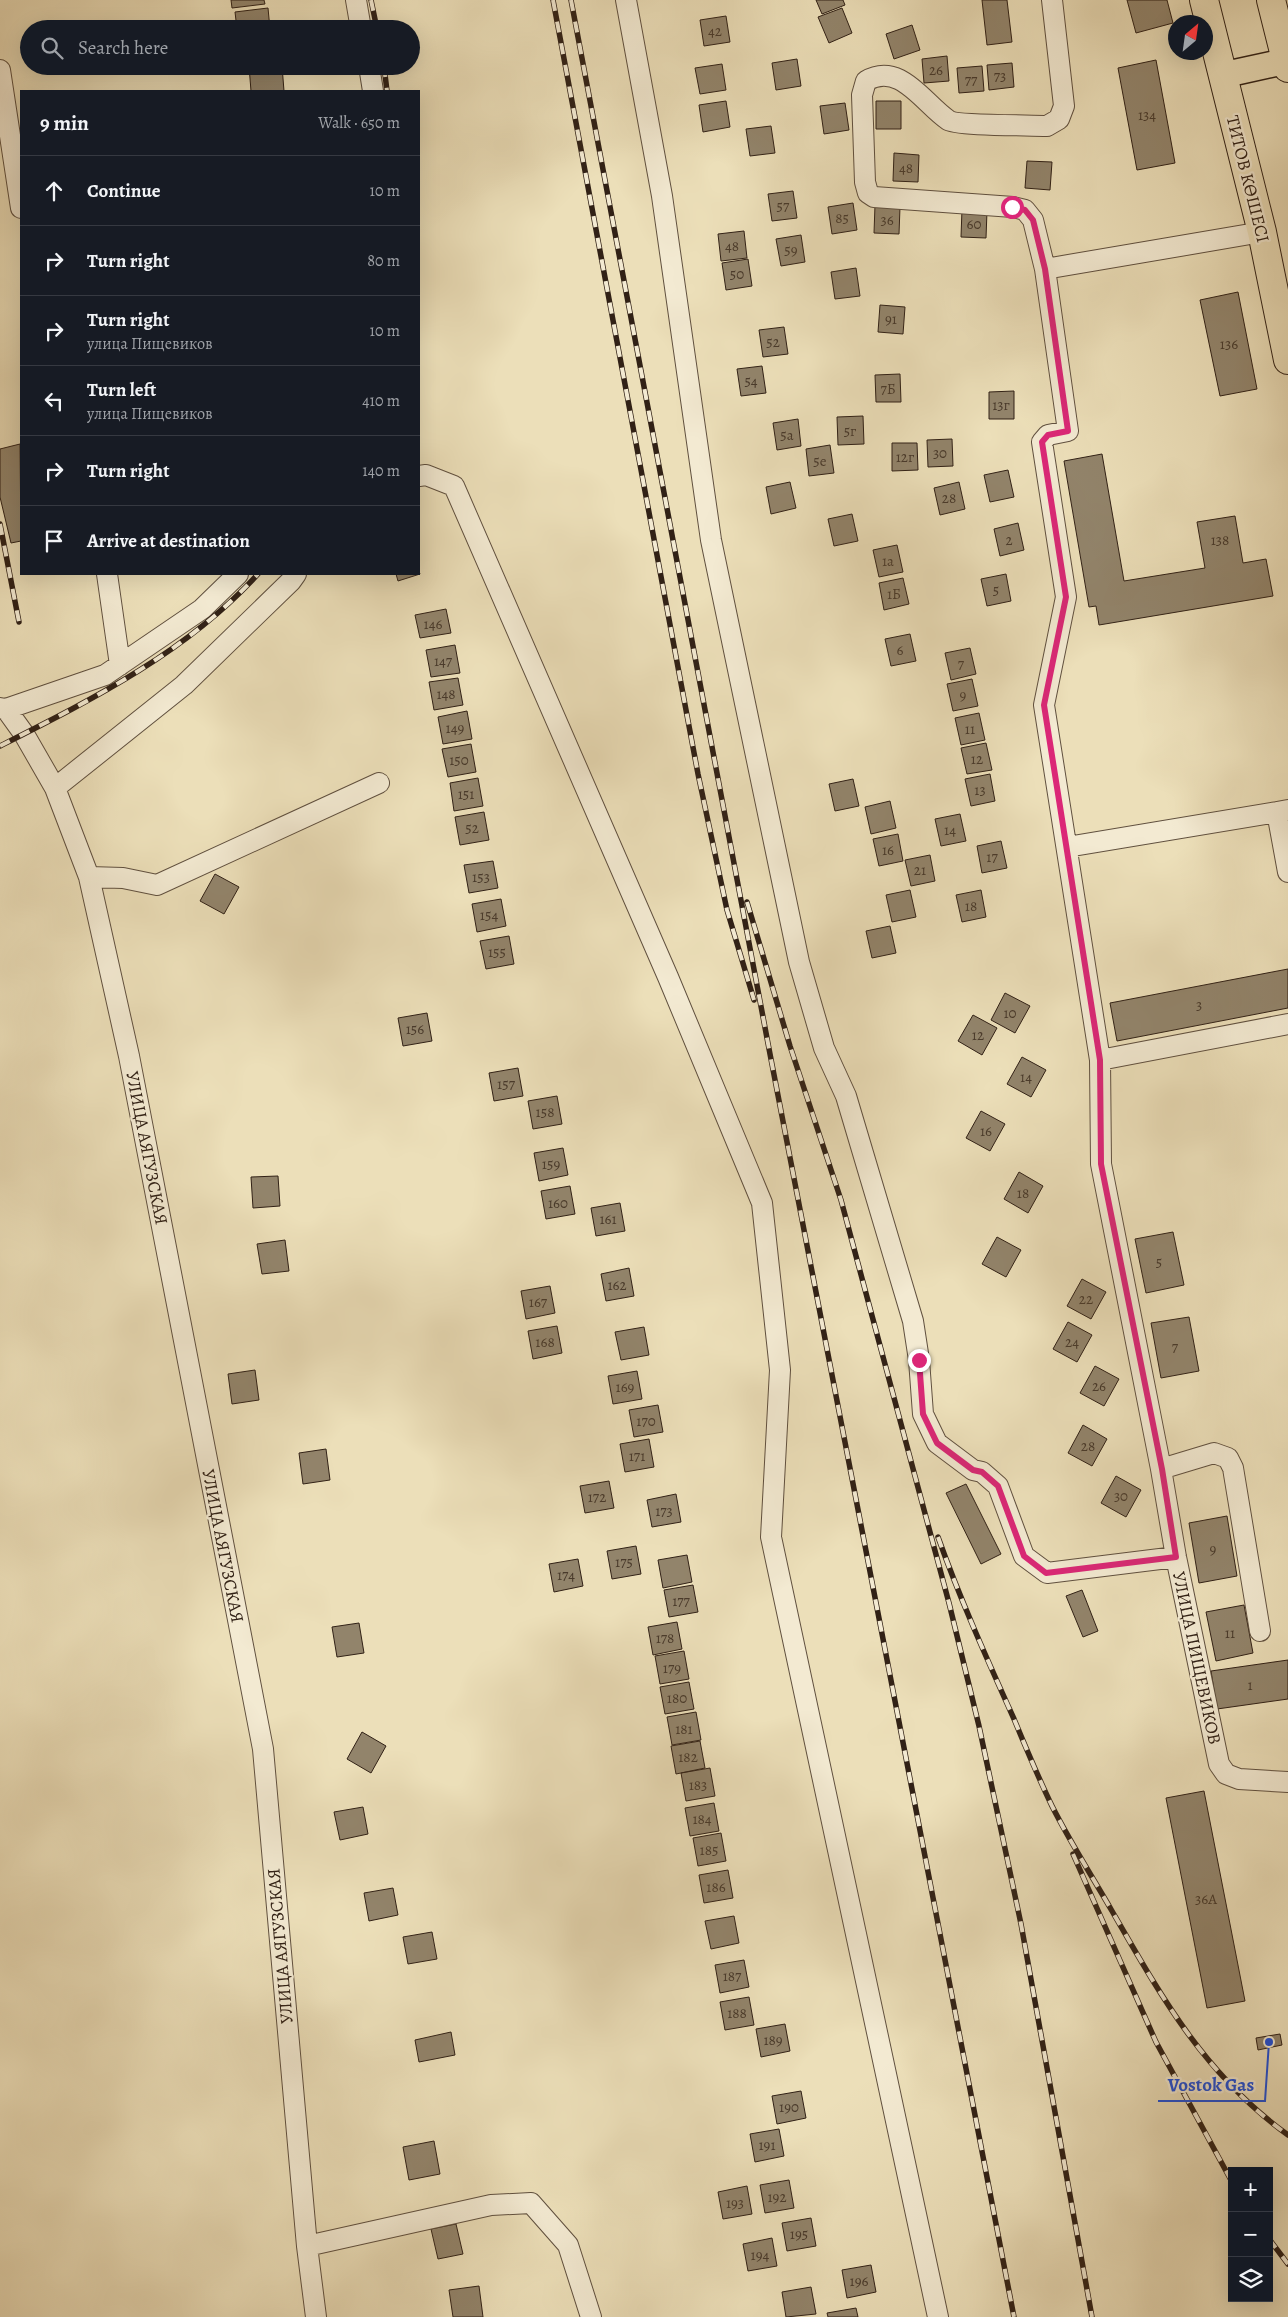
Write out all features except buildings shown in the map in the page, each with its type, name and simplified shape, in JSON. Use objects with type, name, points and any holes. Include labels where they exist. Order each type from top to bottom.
[{"type":"highway","name":"ТИТОВ КӨШЕСІ","points":[[1204,0],[1262,232],[1288,360]]},
{"type":"highway","points":[[1271,0],[1287,65]]},
{"type":"main road","points":[[1223,75],[1287,65]]},
{"type":"street","points":[[356,0],[359,20]]},
{"type":"street","points":[[626,0],[662,196],[711,540],[799,962],[824,1048],[846,1096],[914,1320],[923,1414],[937,1443],[973,1470],[982,1472],[998,1486],[1024,1556],[1046,1573],[1176,1557]]},
{"type":"street","points":[[1052,0],[1064,106],[1059,118],[1047,126],[950,122],[900,78],[877,74],[866,81],[862,95],[865,182],[868,193],[874,197],[1025,210],[1033,220],[1045,269],[1262,232]]},
{"type":"street","points":[[0,70],[20,201]]},
{"type":"street","points":[[371,75],[374,90]]},
{"type":"street","name":"УЛИЦА ПИЩЕВИКОВ","points":[[1045,269],[1068,431],[1048,435],[1042,442],[1066,597],[1044,705],[1100,1060],[1101,1164],[1162,1469],[1176,1557],[1219,1764],[1226,1774],[1239,1779],[1288,1782]]},
{"type":"street","points":[[420,476],[426,474],[454,486],[668,977],[762,1203],[780,1370],[771,1537],[938,2317]]},
{"type":"street","points":[[107,575],[120,665]]},
{"type":"street","points":[[3,709],[105,674],[202,609],[237,575]]},
{"type":"street","points":[[55,788],[184,685],[295,575]]},
{"type":"street","name":"УЛИЦА АЯГУЗСКАЯ","points":[[3,709],[24,734],[55,788],[89,877],[129,1056],[263,1749],[307,2246],[316,2317]]},
{"type":"street","points":[[89,877],[123,878],[157,885],[379,783]]},
{"type":"street","points":[[1067,847],[1282,811],[1288,872]]},
{"type":"street","points":[[1100,1060],[1288,1024]]},
{"type":"street","points":[[1162,1469],[1214,1453],[1228,1458],[1233,1468],[1260,1631]]},
{"type":"street","points":[[307,2246],[491,2205],[531,2203],[568,2245],[591,2317]]},
{"type":"railway","points":[[371,0],[375,20]]},
{"type":"railway","points":[[553,0],[698,774],[727,910],[754,1000]]},
{"type":"railway","points":[[571,0],[770,1054],[1014,2317]]},
{"type":"railway","points":[[385,75],[387,90]]},
{"type":"railway","points":[[0,524],[19,622]]},
{"type":"railway","points":[[0,746],[70,710],[137,672],[201,627],[257,575]]},
{"type":"railway","points":[[747,902],[790,1046],[841,1200],[949,1603],[979,1726],[1021,1924],[1092,2317]]},
{"type":"railway","points":[[938,1537],[974,1629],[1032,1762],[1066,1833],[1149,1974],[1188,2033],[1209,2061],[1233,2087],[1259,2112],[1288,2135]]},
{"type":"railway","points":[[1073,1854],[1156,2042],[1228,2175]]},
{"type":"railway","points":[[1273,2244],[1288,2264]]},
{"type":"place","name":"Vostok Gas","points":[[1269,2042]]},
{"type":"route","points":[[919,1360],[923,1414],[937,1443],[973,1470],[982,1472],[998,1486],[1024,1556],[1046,1573],[1176,1557],[1162,1469],[1101,1164],[1100,1060],[1044,705],[1066,597],[1042,442],[1044,437],[1048,435],[1068,431],[1045,269],[1033,220],[1025,210],[1012,207]]}]
